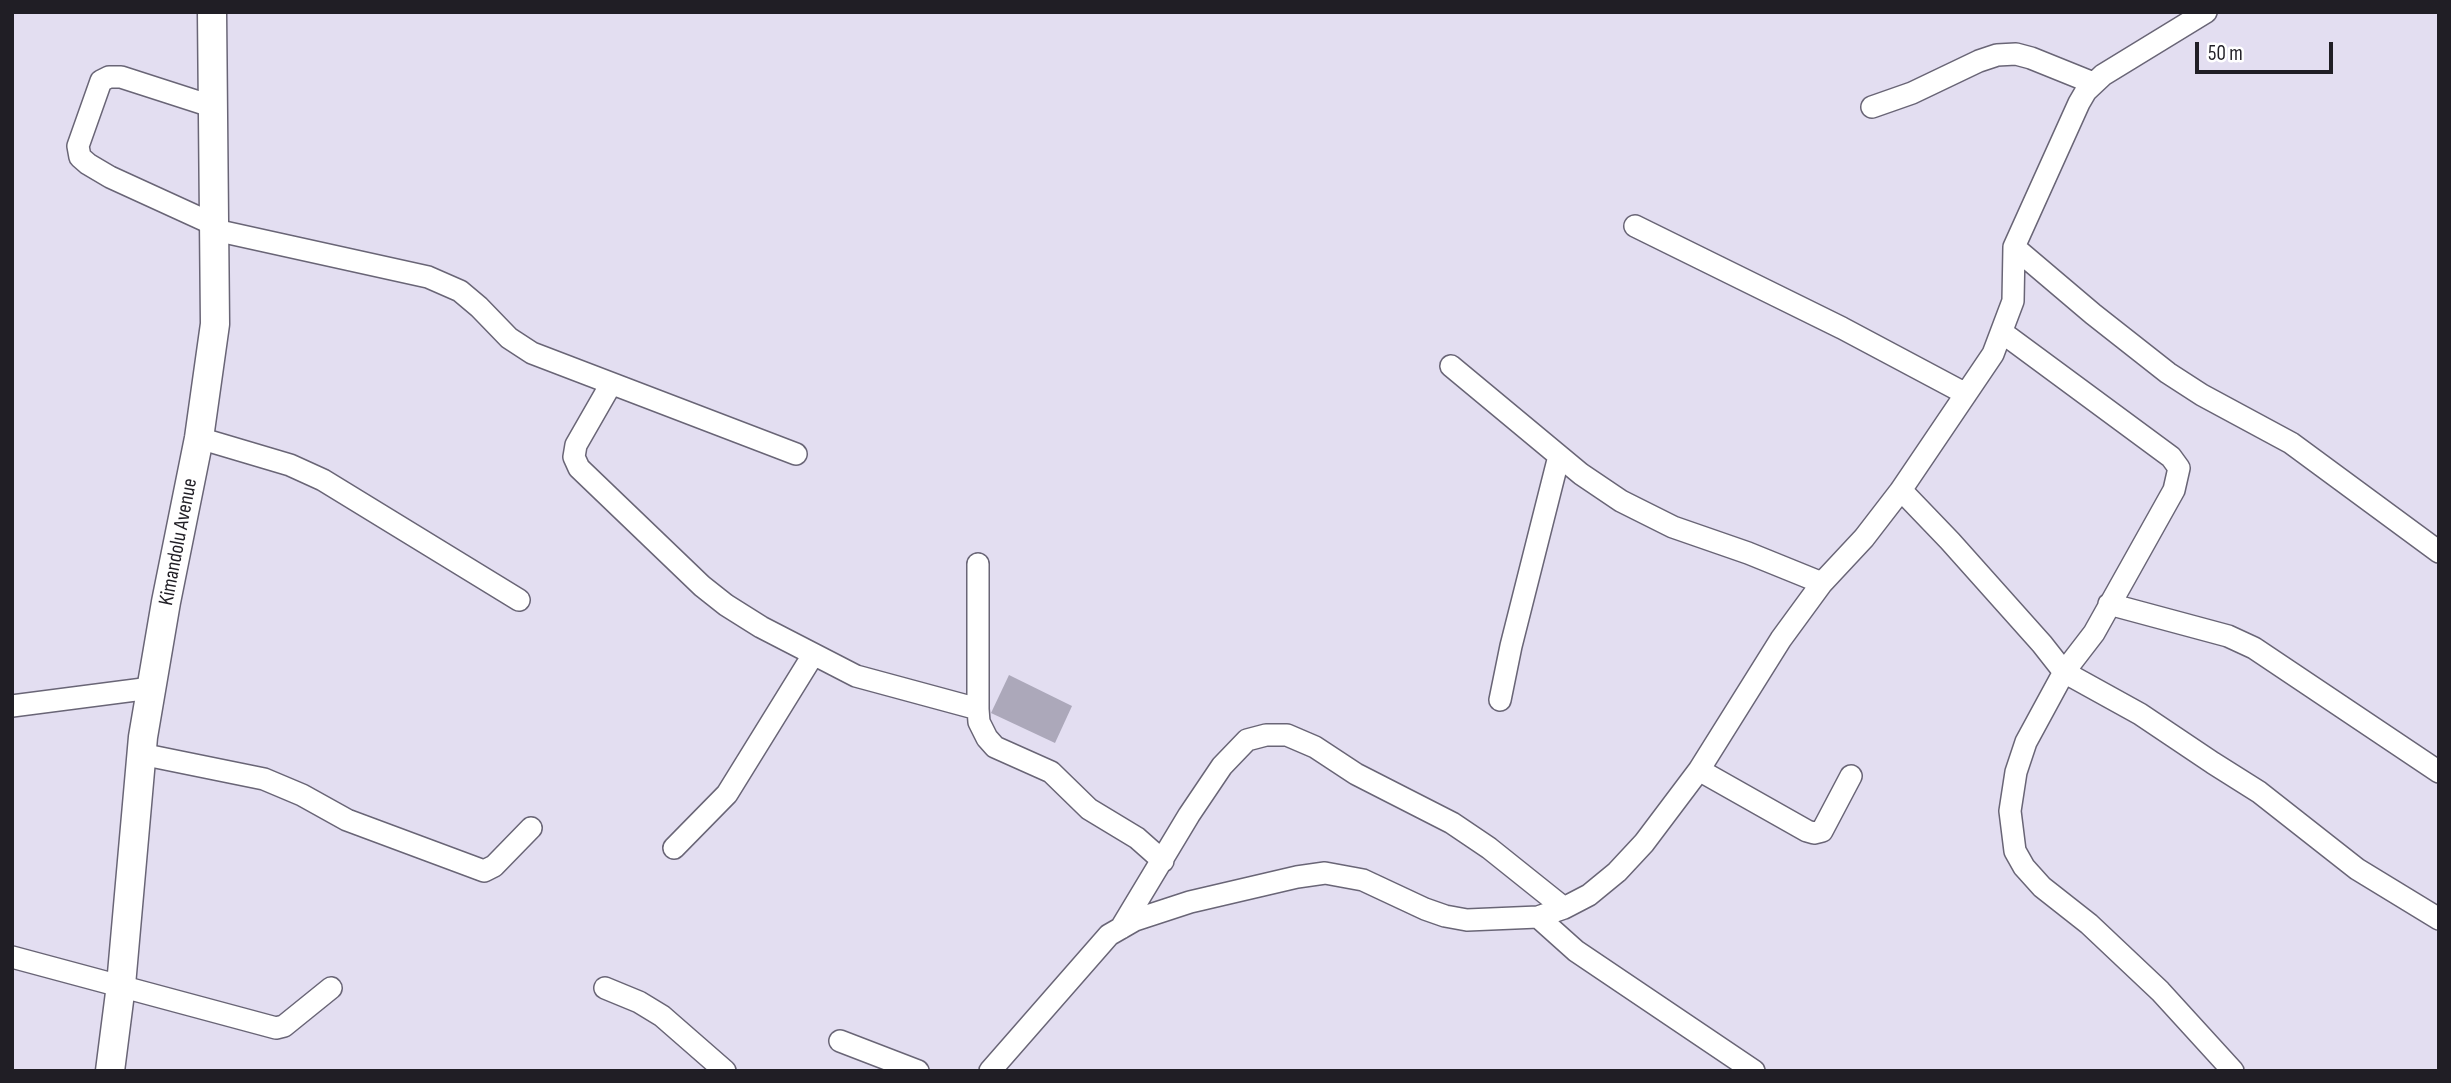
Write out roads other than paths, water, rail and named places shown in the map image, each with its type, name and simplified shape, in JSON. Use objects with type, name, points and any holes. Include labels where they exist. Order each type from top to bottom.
[{"type":"street","name":"Kimandolu Avenue","points":[[110,1071],[121,985],[141,754],[199,438],[215,324],[212,12]]},
{"type":"street","points":[[990,1071],[1109,935],[1135,920],[1190,902],[1325,873],[1363,880],[1445,916],[1467,920],[1538,917],[1590,895],[1617,872],[1644,844],[1699,770],[1781,639],[1822,583],[1864,538],[1901,490],[1984,370],[2003,333],[2013,301],[2014,247],[2079,103],[2093,83],[2206,12]]},
{"type":"street","points":[[1872,107],[1912,93],[1997,55],[2016,54],[2031,58],[2093,83]]},
{"type":"street","points":[[214,107],[121,78],[109,77],[101,81],[78,146],[79,157],[110,177],[215,227],[428,277],[460,291],[520,347],[796,454]]},
{"type":"street","points":[[1636,226],[1842,328],[1966,394]]},
{"type":"street","points":[[2014,247],[2168,373],[2202,395],[2291,443],[2439,552]]},
{"type":"street","points":[[2003,333],[2171,457],[2179,468],[2174,490],[2094,633],[2064,672],[2026,742],[2015,772],[2010,811],[2015,851],[2024,867],[2042,887],[2089,924],[2160,990],[2233,1071]]},
{"type":"street","points":[[1451,366],[1559,456],[1611,494],[1652,518],[1822,583]]},
{"type":"street","points":[[611,384],[576,445],[574,457],[579,468],[702,586],[726,605],[813,655],[856,676],[978,709]]},
{"type":"street","points":[[199,438],[290,465],[323,480],[519,600]]},
{"type":"street","points":[[1500,700],[1559,456]]},
{"type":"street","points":[[1901,490],[1950,541],[2064,672],[2140,714],[2259,792],[2357,869],[2439,919]]},
{"type":"street","points":[[978,564],[978,709],[979,722],[987,738],[995,747],[1052,772],[1090,809],[1137,838],[1163,861]]},
{"type":"street","points":[[2109,604],[2228,636],[2254,648],[2439,772]]},
{"type":"street","points":[[674,848],[727,794],[813,655]]},
{"type":"street","points":[[12,706],[151,688]]},
{"type":"street","points":[[1121,928],[1222,766],[1247,740],[1266,735],[1287,735],[1315,747],[1356,774],[1452,823],[1489,848],[1564,908]]},
{"type":"street","points":[[141,754],[264,779],[302,795],[347,820],[484,871],[494,866],[531,828]]},
{"type":"street","points":[[1699,770],[1814,833],[1822,831],[1852,776]]},
{"type":"street","points":[[1538,917],[1576,951],[1754,1071]]},
{"type":"street","points":[[12,957],[276,1028],[284,1026],[331,988]]},
{"type":"street","points":[[604,988],[639,1002],[662,1016],[724,1071]]},
{"type":"street","points":[[840,1041],[918,1071]]}]
